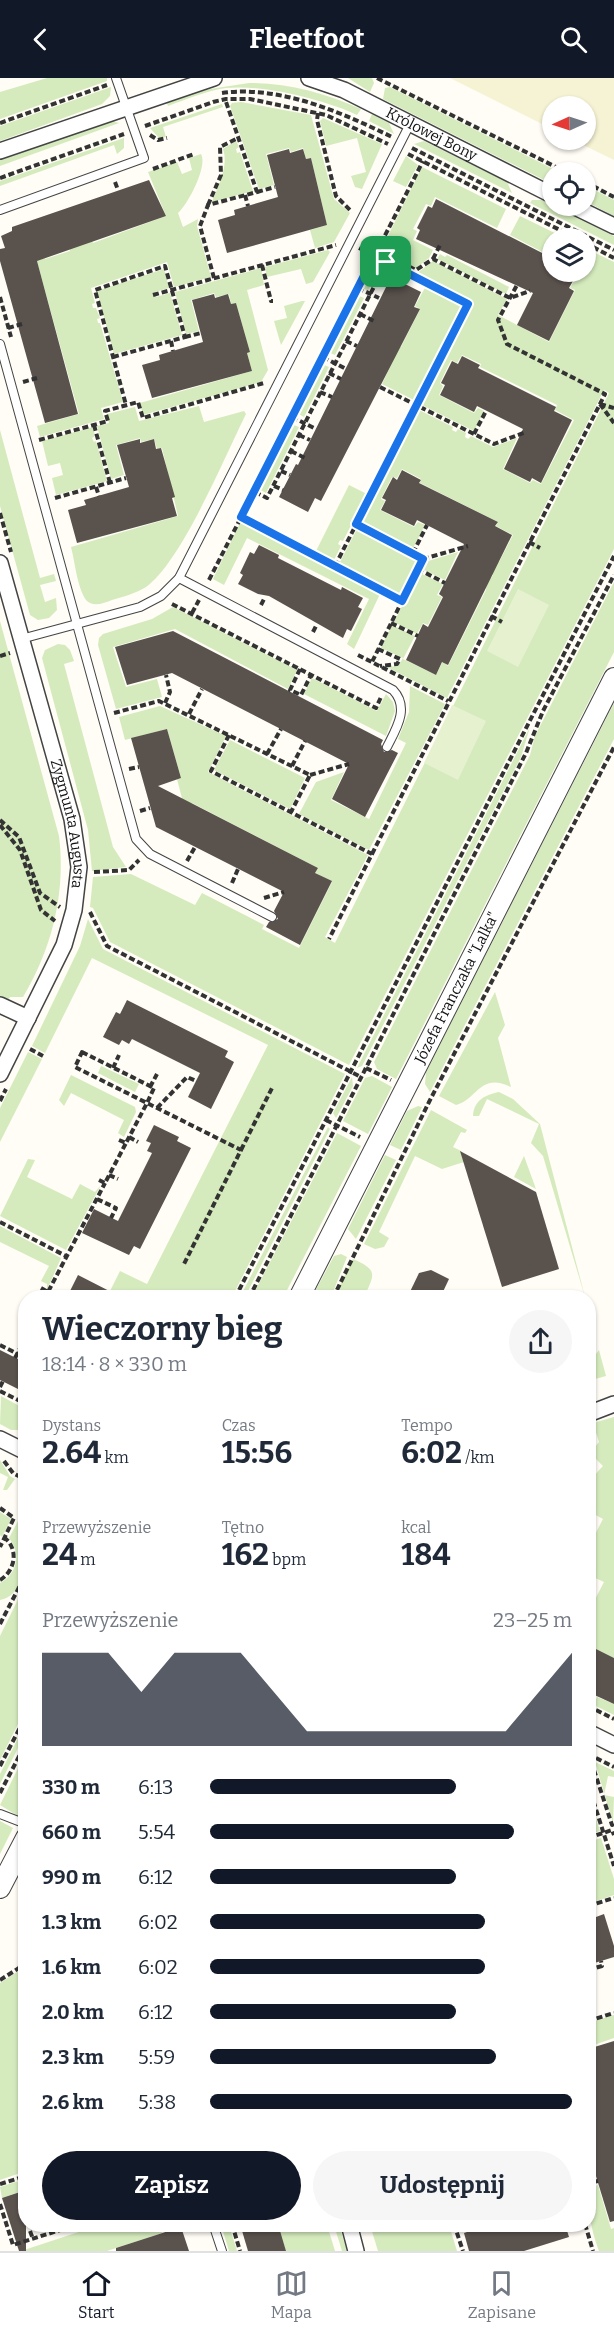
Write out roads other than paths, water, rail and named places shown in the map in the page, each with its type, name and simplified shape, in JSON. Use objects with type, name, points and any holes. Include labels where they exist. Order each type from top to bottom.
[{"type":"street","points":[[0,151],[214,78]]},
{"type":"street","name":"Królowej Bony","points":[[309,78],[344,90],[542,190]]},
{"type":"street","points":[[594,216],[614,226]]},
{"type":"street","name":"Zygmunta Augusta","points":[[0,563],[72,819],[77,847],[78,888],[64,945],[0,1074]]},
{"type":"street","name":"Józefa Franczaka \"Lalka\"","points":[[303,1290],[614,678]]},
{"type":"street","points":[[0,1005],[28,1018]]},
{"type":"street","points":[[596,1411],[614,1404]]},
{"type":"street","points":[[0,1439],[18,1448]]},
{"type":"street","points":[[596,1736],[614,1745]]},
{"type":"street","points":[[0,1888],[18,1853]]},
{"type":"street","points":[[351,2232],[357,2251]]},
{"type":"lane","points":[[0,210],[144,158],[117,80]]},
{"type":"lane","points":[[21,639],[140,607],[161,597],[179,578],[410,124]]},
{"type":"lane","points":[[0,344],[79,624],[136,839],[147,851],[272,917]]},
{"type":"lane","points":[[179,578],[393,690],[400,700],[401,712],[387,747]]},
{"type":"lane","points":[[0,1814],[18,1821]]},
{"type":"lane","points":[[216,2232],[222,2251]]}]
